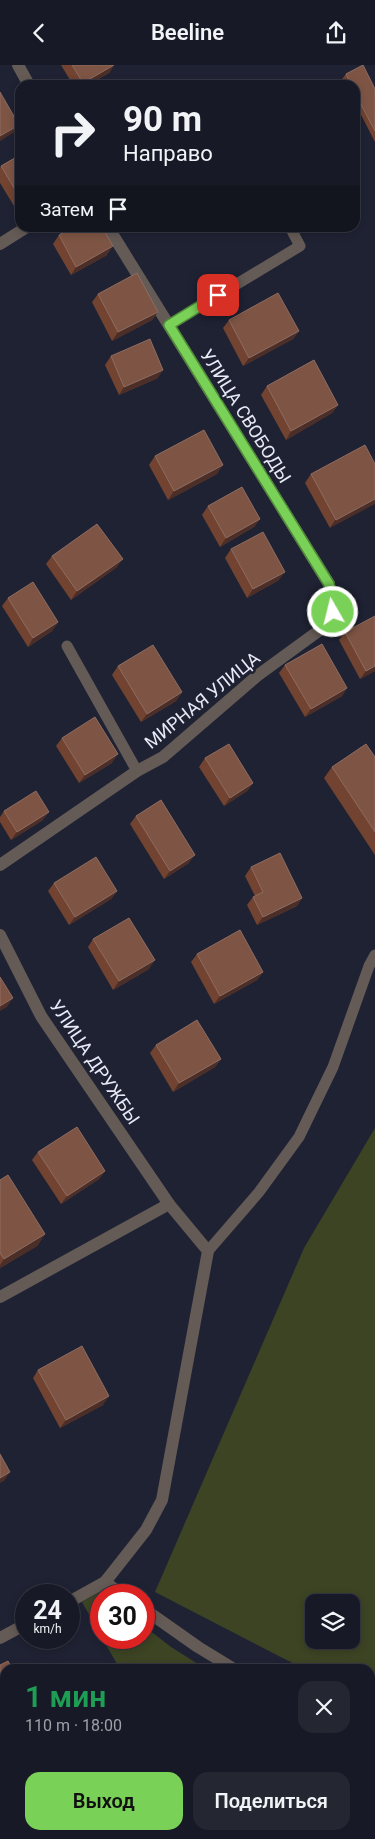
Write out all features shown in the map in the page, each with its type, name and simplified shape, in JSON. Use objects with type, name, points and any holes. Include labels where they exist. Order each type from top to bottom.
[{"type":"street","points":[[18,65],[26,80]]},
{"type":"street","points":[[0,244],[19,232]]},
{"type":"street","name":"УЛИЦА СВОБОДЫ","points":[[111,232],[329,584],[333,612],[324,627]]},
{"type":"street","name":"МИРНАЯ УЛИЦА","points":[[0,865],[138,771],[163,757],[256,676],[324,627]]},
{"type":"street","name":"УЛИЦА ДРУЖБЫ","points":[[0,935],[41,1016],[169,1204],[208,1251]]},
{"type":"street","points":[[0,1297],[169,1204]]},
{"type":"street","points":[[80,1596],[105,1582],[146,1530],[162,1500],[208,1251]]},
{"type":"street","points":[[155,1617],[226,1664]]},
{"type":"street","points":[[0,1639],[15,1631]]},
{"type":"lane","points":[[169,325],[300,246],[293,232]]},
{"type":"lane","points":[[68,646],[138,771]]},
{"type":"lane","points":[[208,1251],[259,1192],[299,1137],[333,1067],[369,966],[375,955]]},
{"type":"green space","points":[[375,1128],[375,1664],[294,1664],[155,1592],[304,1248]]},
{"type":"green space","points":[[90,1598],[90,1616],[82,1602]]},
{"type":"green space","points":[[155,1635],[198,1664],[117,1664],[108,1649],[155,1649]]},
{"type":"building","points":[[72,65],[114,65],[88,80],[81,80]]},
{"type":"building","points":[[363,65],[375,89],[375,131],[360,102],[360,80],[349,80],[346,74]]},
{"type":"building","points":[[0,92],[15,118],[15,127],[0,136]]},
{"type":"building","points":[[15,158],[15,190],[1,166]]},
{"type":"building","points":[[64,232],[105,232],[113,246],[76,267],[59,235]]},
{"type":"building","points":[[137,273],[158,312],[118,332],[98,294]]},
{"type":"building","points":[[278,293],[299,331],[249,358],[229,320]]},
{"type":"building","points":[[150,339],[163,370],[124,387],[111,356]]},
{"type":"building","points":[[314,360],[338,405],[291,431],[267,386]]},
{"type":"building","points":[[204,430],[223,465],[174,491],[155,456]]},
{"type":"building","points":[[365,445],[375,464],[375,499],[336,520],[311,474]]},
{"type":"building","points":[[242,487],[260,519],[226,538],[208,506]]},
{"type":"building","points":[[97,524],[123,559],[77,591],[52,556]]},
{"type":"building","points":[[263,532],[285,572],[253,589],[231,549]]},
{"type":"building","points":[[33,582],[58,622],[33,638],[8,598]]},
{"type":"building","points":[[375,616],[375,666],[366,671],[345,632]]},
{"type":"building","points":[[322,644],[347,688],[311,709],[285,665]]},
{"type":"building","points":[[153,645],[182,692],[147,714],[118,666]]},
{"type":"building","points":[[95,717],[118,754],[85,775],[62,738]]},
{"type":"building","points":[[229,744],[253,783],[230,798],[205,758]]},
{"type":"building","points":[[366,744],[375,757],[375,832],[332,767]]},
{"type":"building","points":[[36,791],[49,812],[17,832],[4,811]]},
{"type":"building","points":[[161,800],[195,855],[170,871],[136,816]]},
{"type":"building","points":[[280,853],[302,898],[263,917],[253,897],[263,892],[251,867]]},
{"type":"building","points":[[96,857],[117,891],[75,917],[54,883]]},
{"type":"building","points":[[129,918],[155,960],[119,981],[93,939]]},
{"type":"building","points":[[240,930],[263,972],[220,996],[197,954]]},
{"type":"building","points":[[0,977],[13,998],[0,1006]]},
{"type":"building","points":[[197,1020],[221,1059],[179,1083],[156,1045]]},
{"type":"building","points":[[77,1127],[105,1171],[67,1196],[38,1152]]},
{"type":"building","points":[[8,1175],[45,1234],[4,1259],[0,1253],[0,1180]]},
{"type":"building","points":[[82,1346],[109,1396],[66,1420],[38,1370]]},
{"type":"building","points":[[0,1454],[10,1472],[0,1478]]},
{"type":"route","points":[[218,295],[169,325],[329,584],[333,612]]}]
